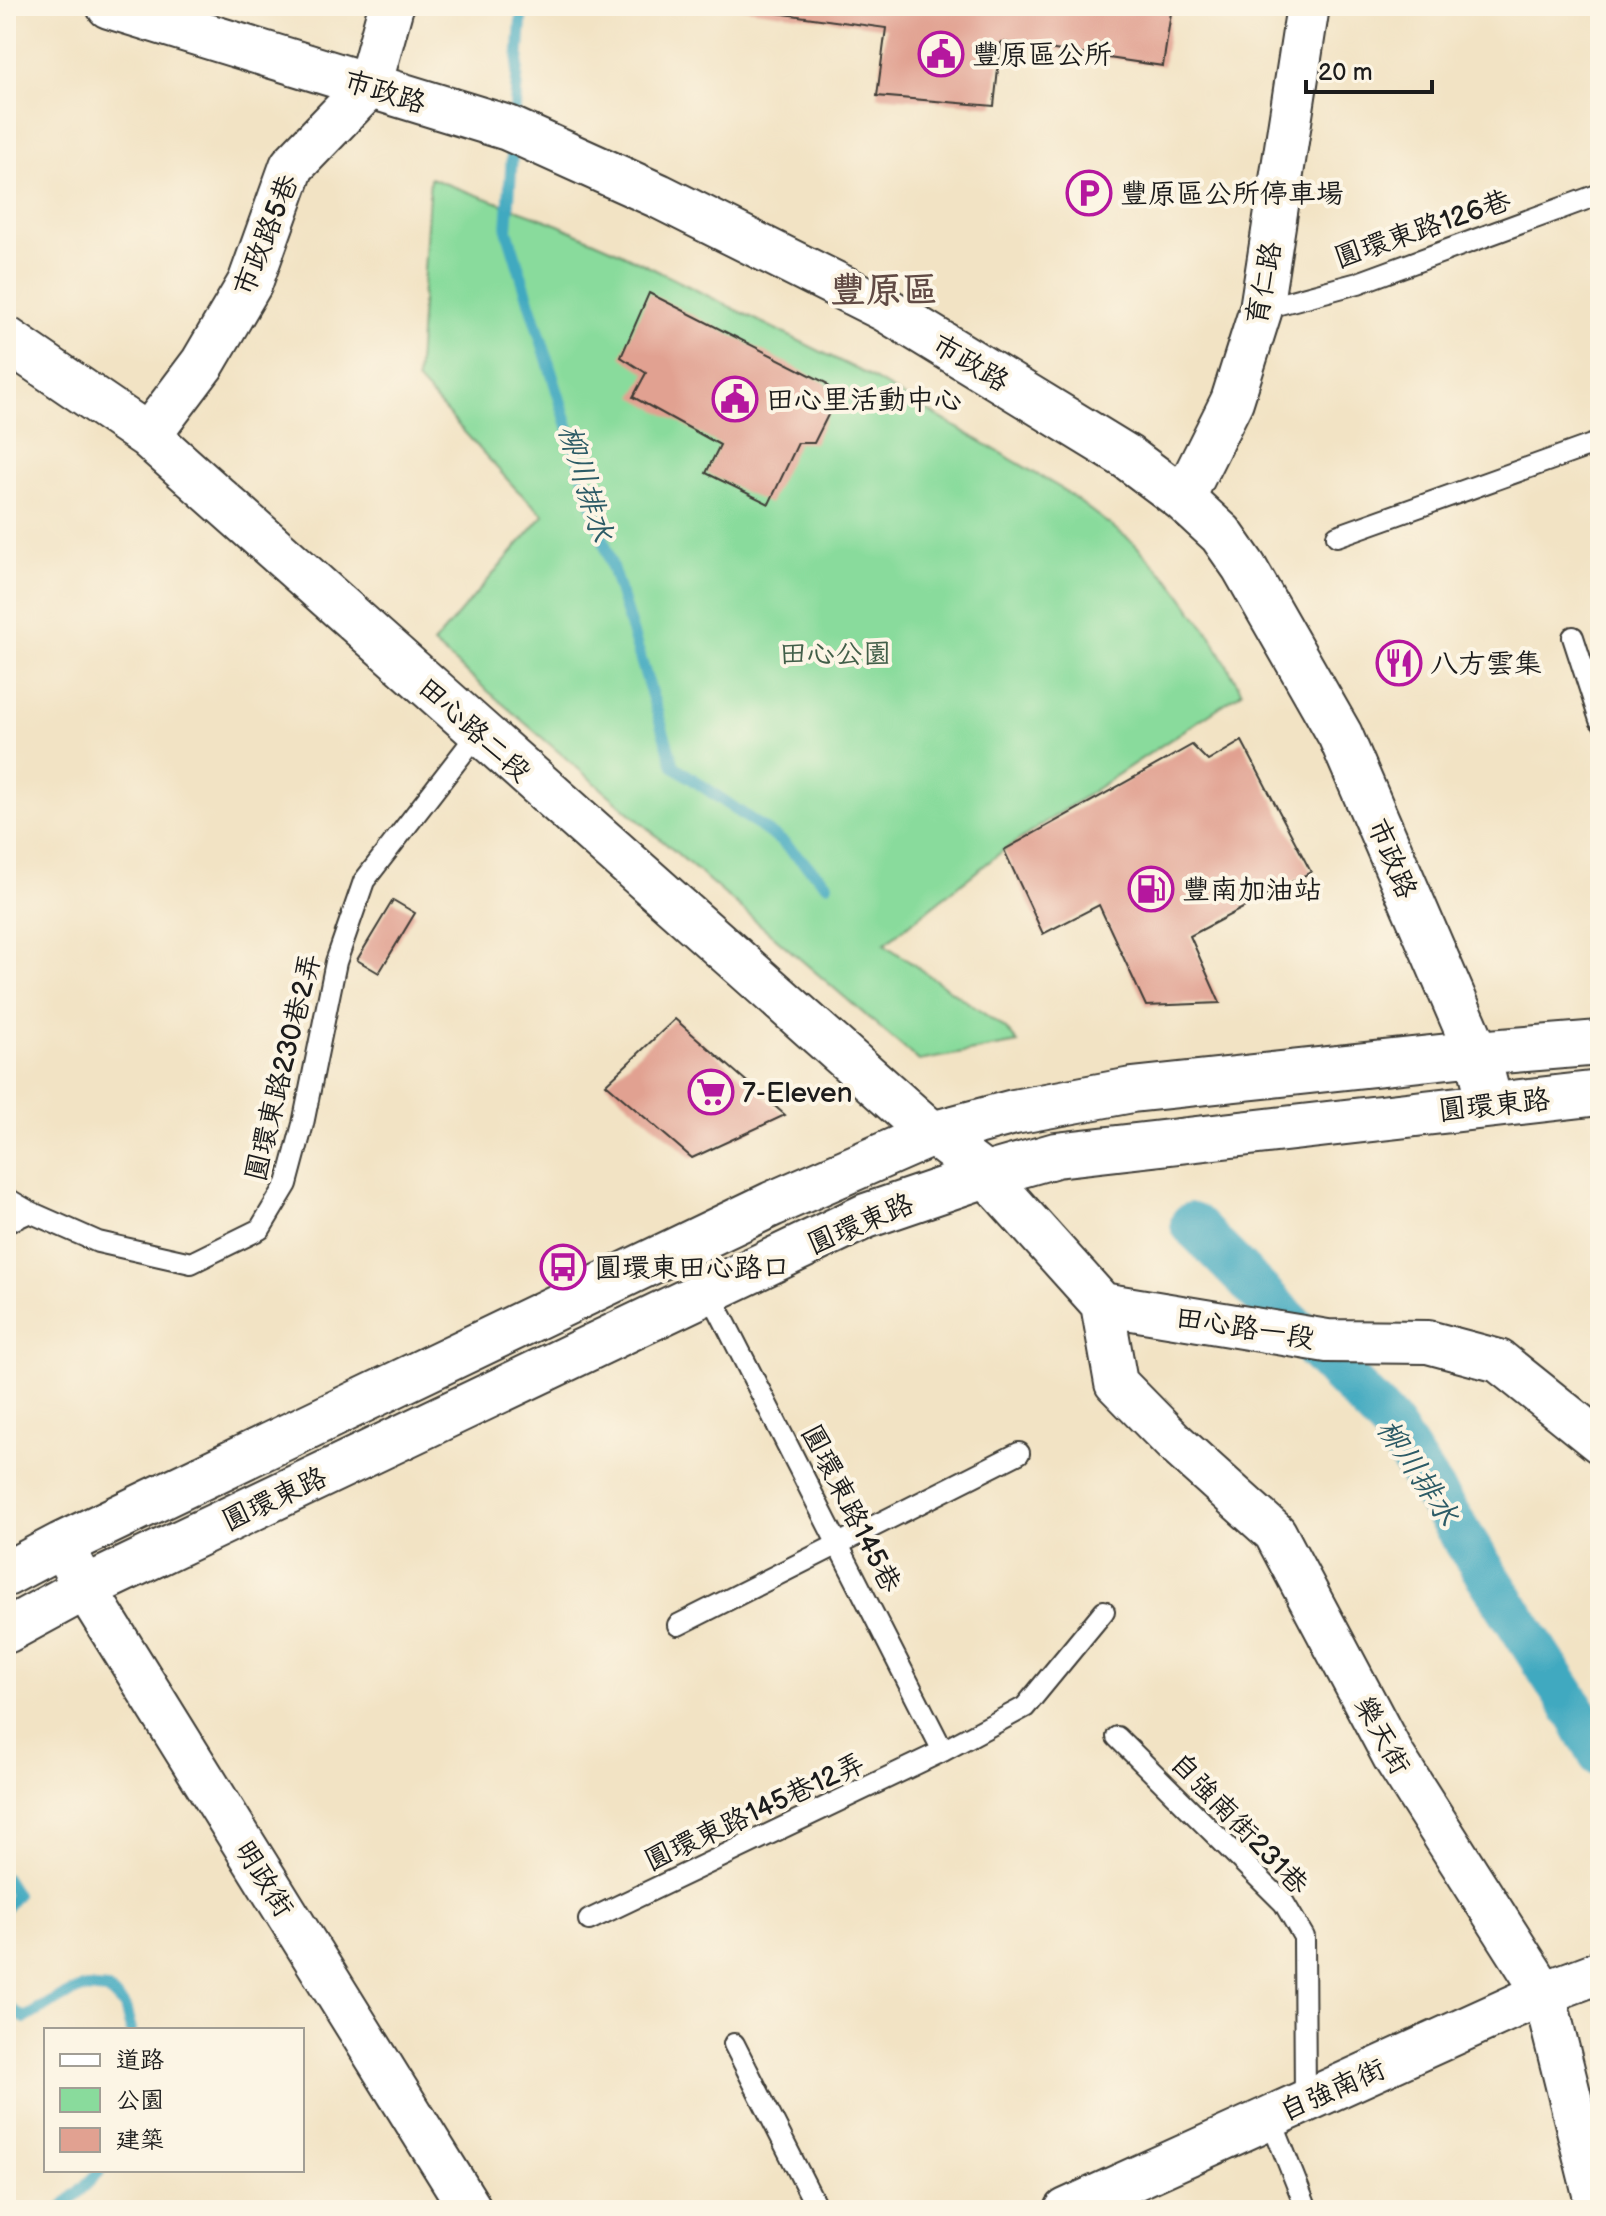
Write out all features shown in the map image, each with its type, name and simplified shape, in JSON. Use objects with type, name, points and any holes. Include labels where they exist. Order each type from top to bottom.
[{"type":"street","name":"市政路","points":[[109,6],[508,128],[561,151],[659,196],[885,309],[1127,457],[1183,499],[1221,534],[1244,567],[1340,735],[1477,1053],[1490,1103]]},
{"type":"street","points":[[369,86],[391,6]]},
{"type":"street","name":"育仁路","points":[[1183,499],[1232,401],[1261,309],[1308,6]]},
{"type":"street","name":"市政路5巷","points":[[148,436],[203,363],[250,283],[292,166],[369,86]]},
{"type":"street","name":"田心路二段","points":[[6,339],[148,436],[932,1134]]},
{"type":"street","name":"圓環東路","points":[[6,1574],[772,1204],[932,1134],[1014,1112],[1132,1090],[1600,1043]]},
{"type":"street","name":"圓環東路","points":[[6,1631],[85,1588],[866,1216],[986,1175],[1056,1155],[1490,1103],[1600,1093]]},
{"type":"street","points":[[932,1134],[986,1175],[1102,1304]]},
{"type":"street","name":"田心路一段","points":[[1102,1304],[1327,1341],[1428,1342],[1499,1361],[1600,1442]]},
{"type":"street","name":"樂天街","points":[[1102,1304],[1116,1383],[1174,1442],[1275,1533],[1394,1757],[1544,1993],[1598,2210]]},
{"type":"street","name":"明政街","points":[[61,1545],[471,2210]]},
{"type":"street","name":"自強南街","points":[[1066,2210],[1544,1993],[1599,1972]]},
{"type":"lane","name":"圓環東路126巷","points":[[1261,309],[1358,283],[1600,194]]},
{"type":"lane","points":[[1337,536],[1600,442]]},
{"type":"lane","points":[[1573,637],[1600,720]]},
{"type":"lane","name":"圓環東路230巷2弄","points":[[6,1198],[98,1242],[191,1263],[260,1229],[287,1184],[303,1124],[336,962],[364,881],[479,732]]},
{"type":"lane","points":[[6,1223],[30,1212]]},
{"type":"lane","name":"圓環東路145巷","points":[[709,1291],[943,1751]]},
{"type":"lane","points":[[678,1625],[1019,1453]]},
{"type":"lane","name":"圓環東路145巷12弄","points":[[589,1920],[943,1751],[1025,1707],[1104,1611]]},
{"type":"lane","name":"自強南街231巷","points":[[1117,1737],[1284,1903],[1304,1937],[1287,2110]]},
{"type":"lane","points":[[734,2044],[818,2210]]},
{"type":"lane","points":[[1287,2110],[1307,2210]]},
{"type":"green space","name":"田心公園","points":[[430,178],[549,221],[613,249],[860,371],[1062,489],[1134,543],[1173,584],[1211,636],[1242,692],[1004,850],[884,944],[1006,1029],[1018,1043],[919,1061],[433,644],[544,515],[516,489],[417,380]]},
{"type":"building","name":"豐原區公所","points":[[725,6],[1172,6],[1163,66],[1001,42],[994,106],[877,96],[886,28]]},
{"type":"building","name":"田心里活動中心","points":[[649,293],[826,383],[835,401],[814,443],[798,443],[769,504],[706,473],[720,445],[633,397],[646,373],[621,357]]},
{"type":"building","name":"豐南加油站","points":[[1242,741],[1311,872],[1190,936],[1220,1003],[1146,1006],[1099,905],[1043,934],[1004,850],[1192,745],[1208,761]]},
{"type":"building","points":[[393,900],[415,913],[379,973],[357,960]]},
{"type":"building","points":[[675,1019],[785,1115],[692,1158],[606,1084]]},
{"type":"waterway","name":"柳川排水","points":[[514,122],[522,6]]},
{"type":"waterway","name":"柳川排水","points":[[513,140],[507,230],[674,766],[781,841],[827,884]]},
{"type":"waterway","name":"柳川排水","points":[[1192,1224],[1388,1422],[1577,1714],[1600,1755]]},
{"type":"waterway","points":[[6,1879],[16,1895],[6,1907]]},
{"type":"waterway","points":[[6,2007],[25,2018],[82,1988],[108,1990],[125,2007],[130,2028]]},
{"type":"waterway","points":[[60,2210],[99,2172]]},
{"type":"place","name":"豐原區公所","points":[[941,54]]},
{"type":"place","name":"豐原區公所停車場","points":[[1089,193]]},
{"type":"place","name":"田心里活動中心","points":[[735,399]]},
{"type":"place","name":"八方雲集","points":[[1399,663]]},
{"type":"place","name":"豐南加油站","points":[[1151,889]]},
{"type":"place","name":"7-Eleven","points":[[711,1092]]},
{"type":"place","name":"圓環東田心路口","points":[[563,1267]]},
{"type":"district","name":"豐原區","points":[[884,289]]}]
